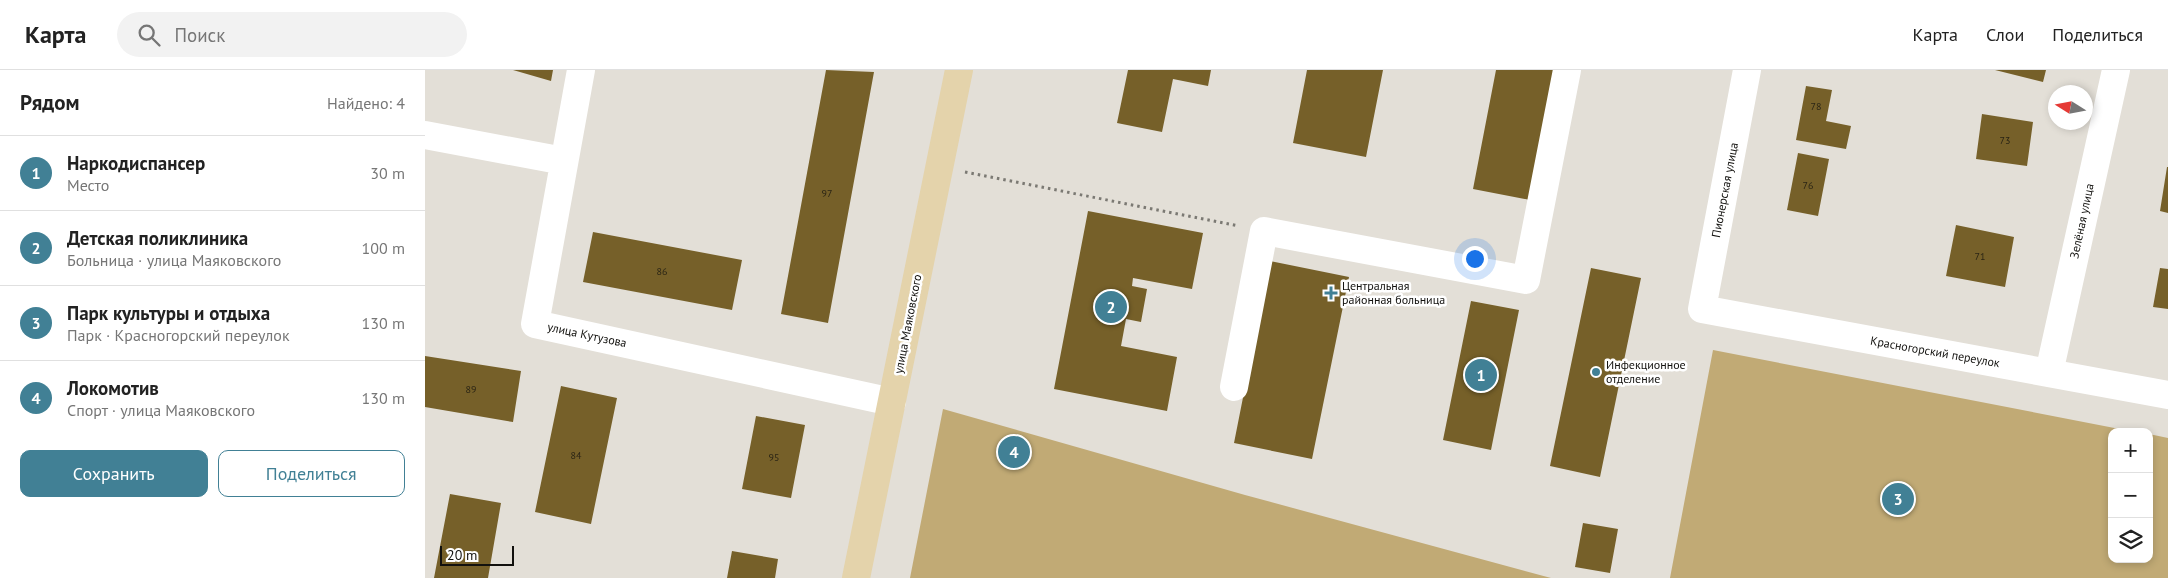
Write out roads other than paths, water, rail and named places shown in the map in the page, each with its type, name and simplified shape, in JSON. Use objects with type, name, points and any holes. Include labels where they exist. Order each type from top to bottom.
[{"type":"main road","name":"улица Маяковского","points":[[855,578],[959,70]]},
{"type":"street","name":"улица Кутузова","points":[[581,70],[535,324],[892,402]]},
{"type":"street","points":[[1234,387],[1264,231],[1526,280],[1567,70]]},
{"type":"street","name":"Пионерская улица","points":[[1702,310],[1747,70]]},
{"type":"street","name":"Зелёная улица","points":[[2049,373],[2116,70]]},
{"type":"street","points":[[425,135],[564,161]]},
{"type":"street","name":"Красногорский переулок","points":[[1702,310],[2168,395]]},
{"type":"place","name":"Центральная районная больница","points":[[1331,293]]},
{"type":"place","name":"Детская поликлиника","points":[[1111,307]]},
{"type":"place","name":"Инфекционное отделение","points":[[1596,372]]},
{"type":"place","name":"Наркодиспансер","points":[[1481,375]]},
{"type":"place","name":"Локомотив","points":[[1014,452]]},
{"type":"place","name":"Парк культуры и отдыха","points":[[1898,499]]}]
